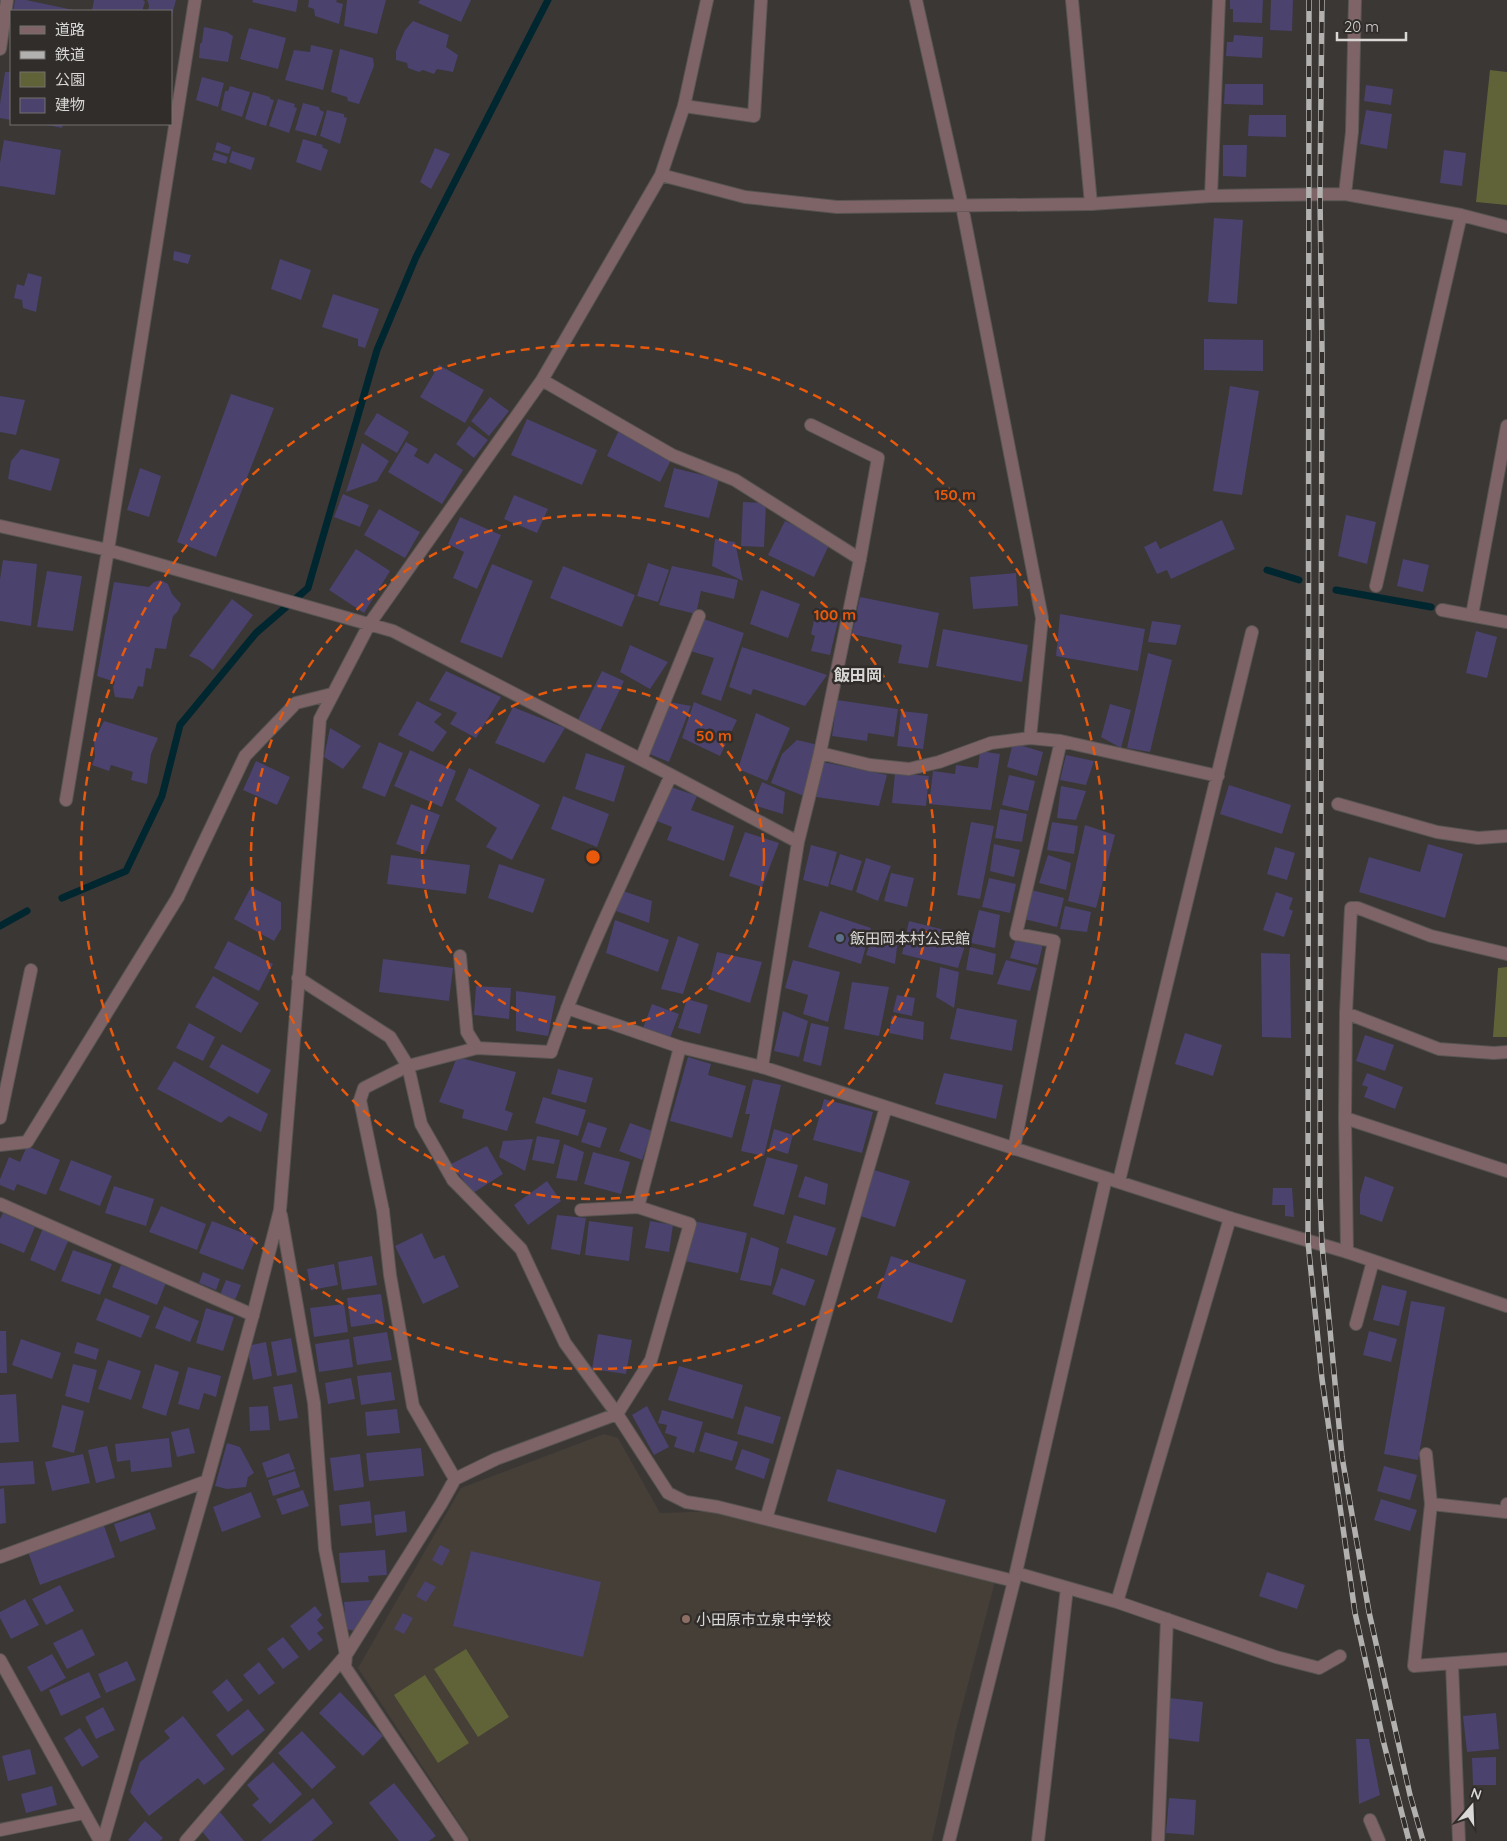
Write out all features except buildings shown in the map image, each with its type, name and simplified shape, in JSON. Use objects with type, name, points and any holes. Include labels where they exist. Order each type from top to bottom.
[{"type":"street","points":[[0,49],[7,0]]},
{"type":"street","points":[[66,800],[108,550],[195,0]]},
{"type":"street","points":[[102,1841],[207,1481],[280,1210],[320,719],[370,623],[542,380],[661,175],[684,106],[707,0]]},
{"type":"street","points":[[684,106],[754,116],[761,0]]},
{"type":"street","points":[[916,0],[962,206],[1042,618],[1030,738]]},
{"type":"street","points":[[1072,0],[1091,204]]},
{"type":"street","points":[[1211,196],[1219,0]]},
{"type":"street","points":[[1344,194],[1352,132],[1355,0]]},
{"type":"street","points":[[661,175],[745,197],[837,207],[1091,204],[1211,196],[1344,194],[1461,215],[1507,227]]},
{"type":"street","points":[[1376,586],[1461,215]]},
{"type":"street","points":[[542,380],[672,455],[735,480],[860,559]]},
{"type":"street","points":[[762,1067],[798,842],[820,753],[860,559],[878,458],[810,425]]},
{"type":"street","points":[[1472,615],[1507,426]]},
{"type":"street","points":[[0,526],[108,550],[393,630],[798,842]]},
{"type":"street","points":[[1442,610],[1507,622]]},
{"type":"street","points":[[641,759],[699,616]]},
{"type":"street","points":[[1119,1181],[1252,632]]},
{"type":"street","points":[[0,1145],[27,1142],[178,897],[245,756],[296,702],[332,694]]},
{"type":"street","points":[[820,753],[870,766],[909,769],[939,762],[991,743],[1030,738],[1061,741],[1218,776]]},
{"type":"street","points":[[1014,1149],[1054,941],[1016,934],[1061,741]]},
{"type":"street","points":[[454,1479],[413,1406],[390,1275],[383,1211],[360,1100],[364,1088],[408,1066],[477,1048],[551,1052],[567,1008],[671,774]]},
{"type":"street","points":[[1338,804],[1437,832],[1478,838],[1507,836]]},
{"type":"street","points":[[1347,1252],[1346,1013],[1351,908],[1358,908],[1432,936],[1507,954]]},
{"type":"street","points":[[460,956],[467,1032],[477,1048]]},
{"type":"street","points":[[0,1118],[31,970]]},
{"type":"street","points":[[298,978],[390,1037],[408,1066],[421,1124],[453,1180],[521,1249],[565,1343],[617,1414],[668,1493],[686,1502],[718,1507],[766,1520],[1067,1588],[1117,1602],[1276,1657],[1319,1668],[1340,1656]]},
{"type":"street","points":[[567,1008],[680,1047],[762,1067],[1230,1218],[1347,1252],[1507,1306]]},
{"type":"street","points":[[1346,1013],[1439,1049],[1494,1053],[1507,1052]]},
{"type":"street","points":[[638,1207],[680,1047]]},
{"type":"street","points":[[766,1520],[886,1106]]},
{"type":"street","points":[[1345,1118],[1507,1171]]},
{"type":"street","points":[[949,1841],[1015,1577],[1106,1178]]},
{"type":"street","points":[[0,1204],[253,1315]]},
{"type":"street","points":[[187,1841],[346,1655],[441,1504],[454,1479],[496,1459],[617,1414],[652,1360],[690,1224],[638,1207],[581,1210]]},
{"type":"street","points":[[280,1210],[314,1403],[325,1549],[346,1655],[345,1667],[462,1841]]},
{"type":"street","points":[[1117,1602],[1230,1218]]},
{"type":"street","points":[[1356,1324],[1372,1261]]},
{"type":"street","points":[[1426,1454],[1432,1504],[1414,1666],[1507,1659]]},
{"type":"street","points":[[0,1557],[207,1481]]},
{"type":"street","points":[[1432,1504],[1506,1512],[1507,1504]]},
{"type":"street","points":[[1038,1841],[1067,1588]]},
{"type":"street","points":[[1158,1841],[1167,1619]]},
{"type":"street","points":[[0,1660],[4,1674],[102,1841]]},
{"type":"street","points":[[1452,1664],[1460,1841]]},
{"type":"street","points":[[0,1830],[84,1813]]},
{"type":"street","points":[[1370,1820],[1379,1841]]},
{"type":"shaded area","name":"小田原市立泉中学校","points":[[604,1434],[618,1438],[660,1513],[722,1511],[998,1570],[956,1730],[932,1841],[471,1841],[358,1668],[461,1488]]},
{"type":"green space","points":[[1490,70],[1507,72],[1507,205],[1476,202]]},
{"type":"green space","points":[[1507,967],[1507,1037],[1493,1037],[1498,968]]},
{"type":"green space","points":[[466,1649],[509,1717],[478,1737],[434,1669]]},
{"type":"green space","points":[[425,1675],[469,1743],[438,1763],[394,1695]]},
{"type":"waterway","points":[[62,898],[126,871],[162,796],[180,725],[256,633],[308,588],[377,350],[416,257],[548,0]]},
{"type":"waterway","points":[[1267,570],[1299,580]]},
{"type":"waterway","points":[[1336,590],[1431,607]]},
{"type":"waterway","points":[[0,926],[27,911]]},
{"type":"railway","points":[[1309,0],[1308,1242],[1322,1379],[1355,1613],[1383,1740],[1409,1841]]},
{"type":"railway","points":[[1322,0],[1320,195],[1322,351],[1320,1192],[1322,1245],[1342,1457],[1369,1612],[1410,1795],[1423,1841]]},
{"type":"place","name":"飯田岡本村公民館","points":[[840,938]]},
{"type":"place","name":"小田原市立泉中学校","points":[[686,1619]]},
{"type":"district","name":"飯田岡","points":[[858,675]]}]
